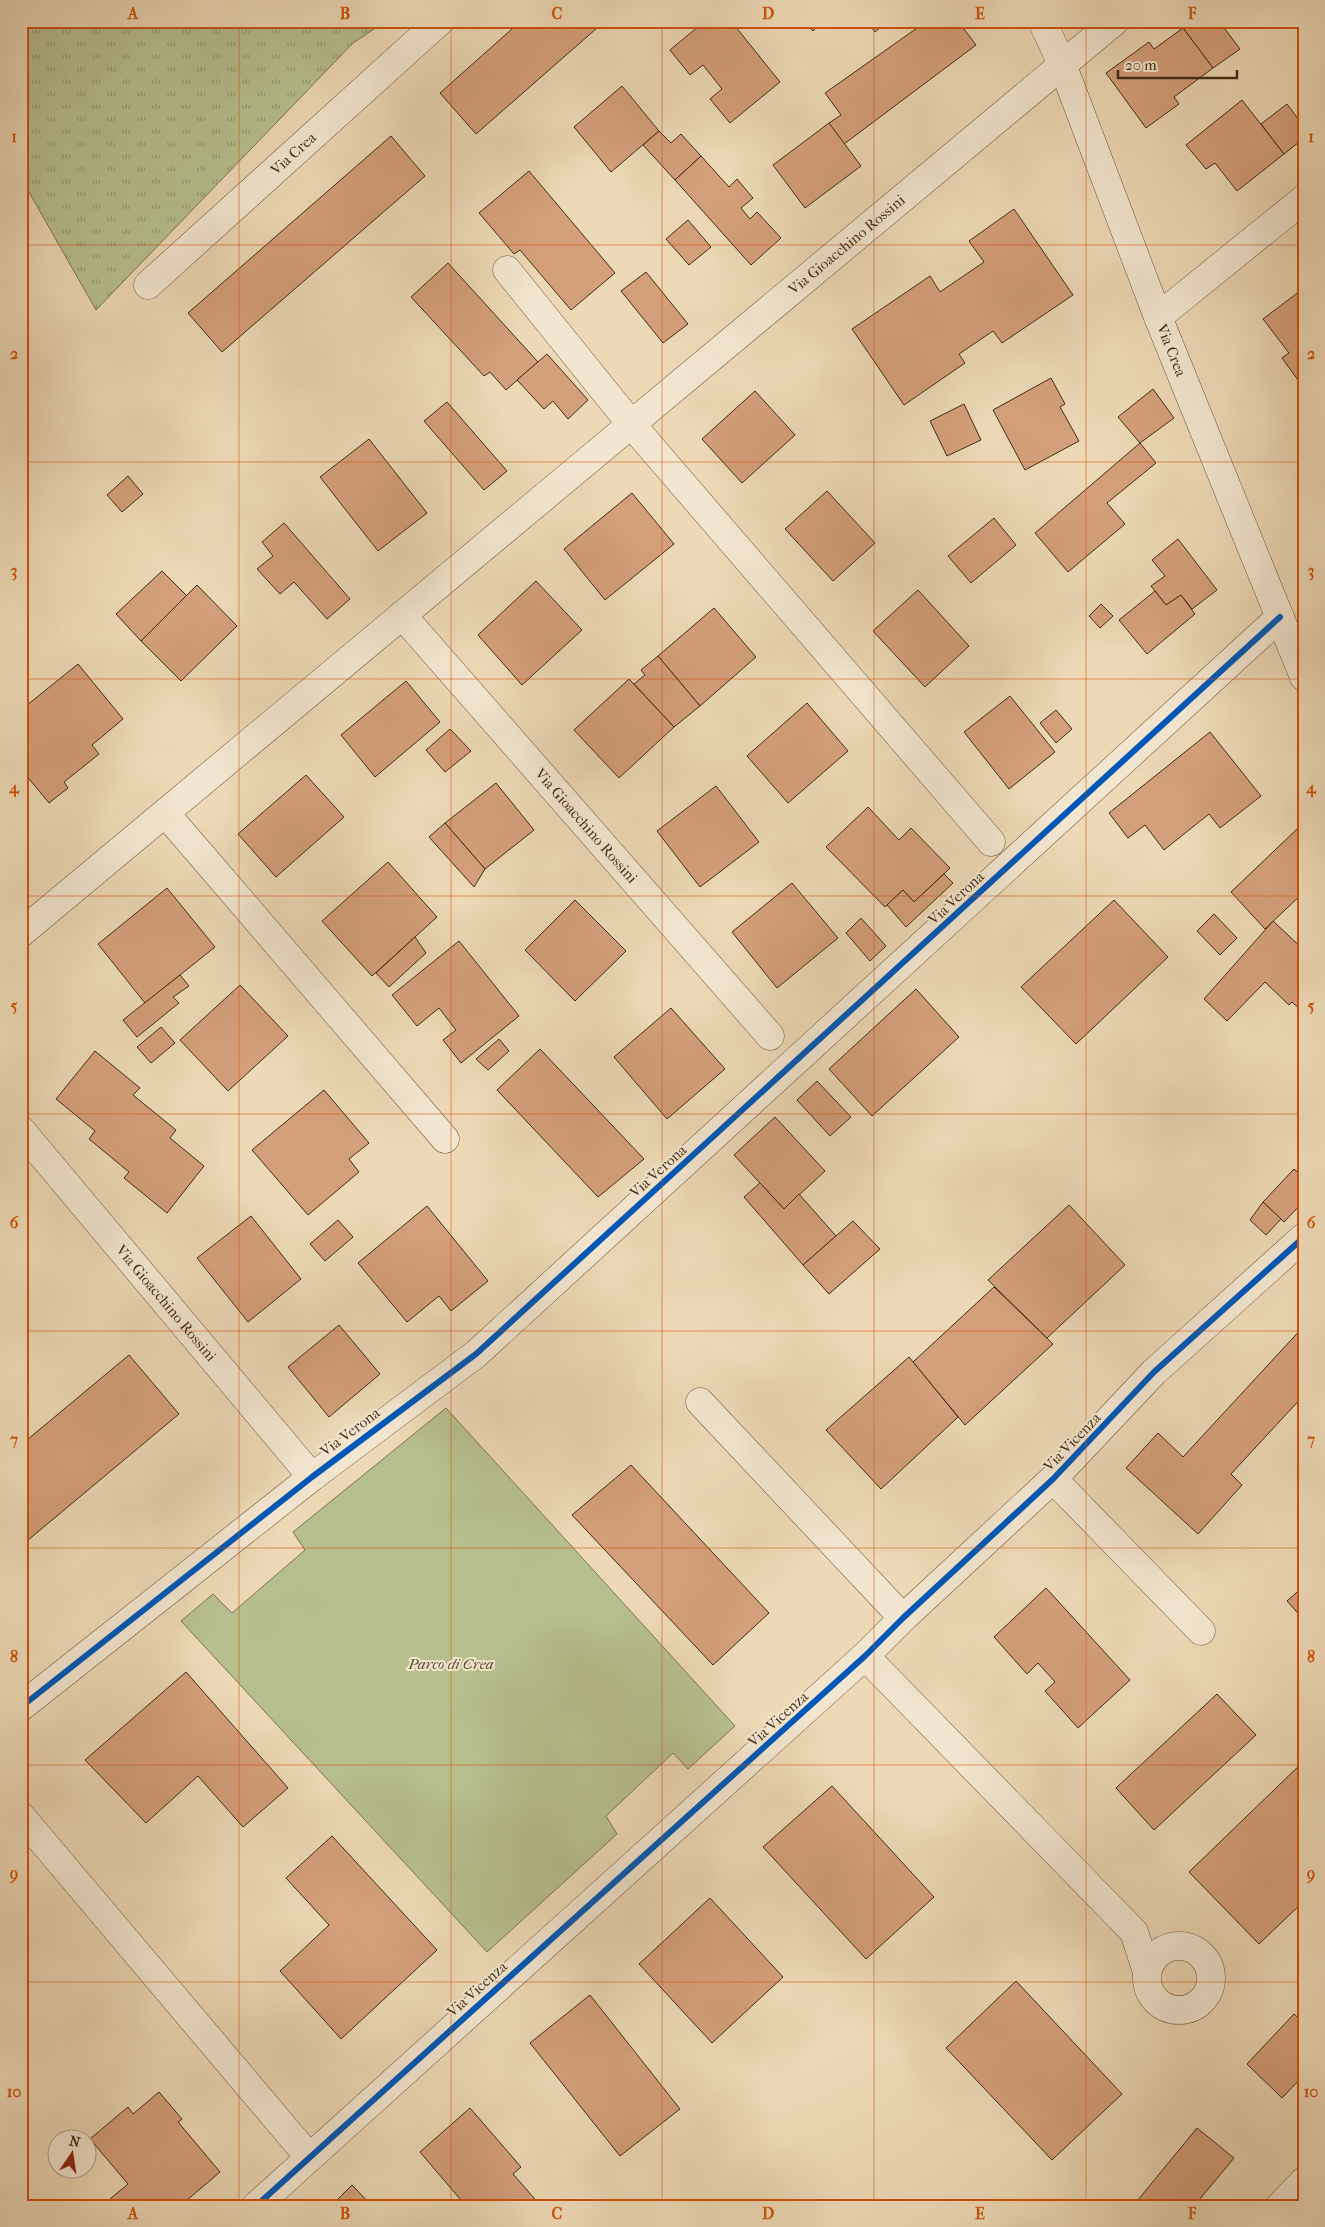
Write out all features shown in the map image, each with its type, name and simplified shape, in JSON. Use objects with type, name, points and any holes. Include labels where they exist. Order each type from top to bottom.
[{"type":"street","name":"Via Crea","points":[[148,285],[440,21]]},
{"type":"street","name":"Via Crea","points":[[1042,21],[1062,64],[1158,317],[1304,677]]},
{"type":"street","name":"Via Gioacchino Rossini","points":[[21,933],[1115,21]]},
{"type":"street","points":[[1158,317],[1304,199]]},
{"type":"street","points":[[507,270],[631,424],[991,842]]},
{"type":"street","name":"Via Gioacchino Rossini","points":[[402,615],[770,1036]]},
{"type":"street","name":"Via Verona","points":[[21,1707],[312,1477],[476,1354],[1280,617]]},
{"type":"street","points":[[166,814],[445,1139]]},
{"type":"street","name":"Via Gioacchino Rossini","points":[[21,1130],[312,1477]]},
{"type":"street","name":"Via Vicenza","points":[[256,2206],[308,2157],[865,1656],[903,1618],[1053,1479],[1154,1372],[1304,1237]]},
{"type":"street","points":[[700,1402],[903,1618]]},
{"type":"street","name":"Via Vicenza","points":[[1053,1479],[1200,1631]]},
{"type":"street","points":[[865,1656],[1134,1932],[1147,1972],[1147,1984],[1150,1994],[1157,2002],[1166,2008],[1176,2011],[1196,2006],[1203,2000],[1209,1991],[1211,1980],[1210,1970],[1206,1961],[1199,1954],[1189,1948],[1134,1932]]},
{"type":"street","points":[[21,1816],[308,2157]]},
{"type":"street","points":[[1147,1972],[1151,1962],[1158,1954],[1167,1948],[1178,1946]]},
{"type":"street","points":[[1280,2206],[1304,2181]]},
{"type":"green space","points":[[21,21],[386,21],[353,43],[96,310],[21,178]]},
{"type":"green space","name":"Parco di Crea","points":[[446,1408],[735,1726],[688,1769],[673,1753],[606,1816],[617,1834],[487,1952],[181,1621],[213,1594],[232,1613],[305,1550],[293,1532]]},
{"type":"building","points":[[521,21],[605,21],[476,134],[440,93]]},
{"type":"building","points":[[705,21],[731,21],[780,82],[730,123],[710,99],[722,89],[703,65],[690,75],[670,50]]},
{"type":"building","points":[[804,21],[823,21],[813,31]]},
{"type":"building","points":[[866,21],[888,21],[875,32]]},
{"type":"building","points":[[927,21],[958,21],[976,45],[844,144],[829,123],[841,115],[825,93]]},
{"type":"building","points":[[1192,21],[1219,21],[1240,49],[1213,68],[1183,28]]},
{"type":"building","points":[[1183,28],[1213,68],[1174,97],[1179,104],[1146,128],[1106,73],[1149,42],[1154,49]]},
{"type":"building","points":[[622,86],[659,131],[611,172],[574,127]]},
{"type":"building","points":[[1242,100],[1284,154],[1237,191],[1215,163],[1206,169],[1186,145]]},
{"type":"building","points":[[1287,104],[1304,127],[1304,138],[1284,154],[1261,124]]},
{"type":"building","points":[[829,123],[861,166],[805,208],[773,165]]},
{"type":"building","points":[[659,131],[671,143],[681,134],[701,156],[675,180],[643,145]]},
{"type":"building","points":[[391,136],[425,176],[222,352],[188,313]]},
{"type":"building","points":[[701,156],[729,187],[737,179],[753,198],[741,208],[750,219],[757,212],[781,238],[751,265],[675,180]]},
{"type":"building","points":[[529,171],[615,273],[571,310],[520,250],[514,254],[479,213]]},
{"type":"building","points":[[1014,209],[1073,295],[1002,343],[993,331],[959,354],[965,363],[904,405],[852,329],[930,276],[940,292],[984,262],[969,241]]},
{"type":"building","points":[[688,220],[711,247],[689,265],[666,239]]},
{"type":"building","points":[[448,263],[538,362],[506,390],[490,372],[484,376],[411,297]]},
{"type":"building","points":[[646,272],[688,324],[663,343],[621,291]]},
{"type":"building","points":[[1304,288],[1304,375],[1298,380],[1282,358],[1289,353],[1263,319]]},
{"type":"building","points":[[547,354],[588,400],[568,419],[553,401],[544,409],[517,380]]},
{"type":"building","points":[[1051,378],[1065,404],[1060,407],[1079,441],[1025,470],[993,410]]},
{"type":"building","points":[[1153,389],[1174,418],[1140,443],[1118,417]]},
{"type":"building","points":[[755,391],[795,435],[742,483],[702,439]]},
{"type":"building","points":[[447,402],[507,471],[484,490],[424,421]]},
{"type":"building","points":[[964,404],[981,440],[947,456],[930,421]]},
{"type":"building","points":[[369,439],[427,513],[378,551],[320,477]]},
{"type":"building","points":[[1140,443],[1156,463],[1107,503],[1125,524],[1068,572],[1035,533]]},
{"type":"building","points":[[128,476],[143,494],[122,512],[107,495]]},
{"type":"building","points":[[827,491],[875,543],[833,581],[785,529]]},
{"type":"building","points":[[632,493],[674,544],[605,600],[564,549]]},
{"type":"building","points":[[994,518],[1016,545],[971,583],[948,556]]},
{"type":"building","points":[[284,523],[350,599],[327,619],[294,582],[280,594],[257,569],[273,556],[262,542]]},
{"type":"building","points":[[1178,539],[1217,590],[1192,609],[1181,595],[1166,605],[1151,586],[1165,576],[1152,560]]},
{"type":"building","points":[[162,571],[187,596],[141,641],[116,614]]},
{"type":"building","points":[[536,581],[582,630],[522,685],[478,635]]},
{"type":"building","points":[[197,585],[237,626],[181,681],[141,641]]},
{"type":"building","points":[[918,590],[969,646],[925,687],[873,631]]},
{"type":"building","points":[[1155,591],[1166,605],[1181,595],[1195,614],[1147,654],[1119,620]]},
{"type":"building","points":[[1101,604],[1113,616],[1100,628],[1089,616]]},
{"type":"building","points":[[714,608],[756,657],[700,706],[658,656]]},
{"type":"building","points":[[658,656],[700,706],[674,727],[634,684],[645,675],[641,670]]},
{"type":"building","points":[[78,664],[123,719],[92,745],[99,754],[64,782],[68,788],[49,803],[21,769],[21,710]]},
{"type":"building","points":[[629,679],[674,727],[619,778],[574,730]]},
{"type":"building","points":[[406,681],[440,722],[375,777],[341,735]]},
{"type":"building","points":[[1010,696],[1055,752],[1009,789],[964,732]]},
{"type":"building","points":[[807,703],[848,751],[788,803],[747,756]]},
{"type":"building","points":[[1056,710],[1072,729],[1056,743],[1040,723]]},
{"type":"building","points":[[450,729],[471,751],[445,772],[426,750]]},
{"type":"building","points":[[1210,732],[1261,796],[1220,828],[1209,814],[1164,850],[1145,825],[1128,838],[1109,813]]},
{"type":"building","points":[[306,775],[344,817],[276,877],[238,834]]},
{"type":"building","points":[[496,783],[534,830],[485,869],[445,823]]},
{"type":"building","points":[[716,786],[759,842],[700,887],[657,831]]},
{"type":"building","points":[[868,807],[899,840],[911,828],[950,868],[914,902],[903,890],[885,907],[826,847]]},
{"type":"building","points":[[445,823],[485,869],[474,887],[429,837]]},
{"type":"building","points":[[1297,829],[1304,836],[1304,862],[1297,869],[1304,876],[1304,892],[1265,929],[1231,892]]},
{"type":"building","points":[[388,862],[437,917],[372,976],[322,921]]},
{"type":"building","points":[[944,874],[953,883],[906,927],[887,905],[903,890],[914,902]]},
{"type":"building","points":[[792,883],[838,938],[777,988],[732,932]]},
{"type":"building","points":[[167,888],[215,947],[145,1003],[98,944]]},
{"type":"building","points":[[575,900],[626,951],[575,1001],[525,950]]},
{"type":"building","points":[[1114,900],[1168,957],[1076,1044],[1021,987]]},
{"type":"building","points":[[1214,914],[1237,938],[1220,955],[1197,931]]},
{"type":"building","points":[[861,918],[886,946],[870,961],[846,933]]},
{"type":"building","points":[[1273,921],[1304,950],[1304,1013],[1292,1002],[1289,1005],[1265,982],[1227,1021],[1204,999]]},
{"type":"building","points":[[415,937],[426,953],[389,987],[376,973]]},
{"type":"building","points":[[459,941],[519,1016],[461,1063],[443,1040],[456,1030],[439,1008],[417,1026],[392,995]]},
{"type":"building","points":[[180,975],[189,986],[173,997],[179,1003],[137,1037],[123,1020]]},
{"type":"building","points":[[240,985],[288,1036],[228,1091],[180,1040]]},
{"type":"building","points":[[916,989],[959,1037],[872,1116],[829,1069]]},
{"type":"building","points":[[671,1008],[725,1069],[667,1119],[614,1057]]},
{"type":"building","points":[[161,1027],[175,1043],[151,1063],[137,1047]]},
{"type":"building","points":[[499,1039],[509,1051],[488,1070],[476,1059]]},
{"type":"building","points":[[540,1049],[644,1159],[598,1197],[497,1090]]},
{"type":"building","points":[[95,1051],[140,1088],[133,1095],[176,1130],[170,1138],[204,1166],[167,1213],[124,1178],[129,1172],[89,1139],[95,1131],[56,1099]]},
{"type":"building","points":[[817,1081],[851,1117],[830,1136],[797,1100]]},
{"type":"building","points":[[324,1090],[369,1143],[349,1159],[359,1172],[308,1215],[252,1150]]},
{"type":"building","points":[[775,1117],[825,1171],[784,1209],[734,1155]]},
{"type":"building","points":[[1294,1169],[1304,1178],[1304,1201],[1284,1222],[1263,1202]]},
{"type":"building","points":[[760,1183],[784,1209],[799,1194],[836,1236],[803,1265],[744,1197]]},
{"type":"building","points":[[1263,1202],[1281,1219],[1266,1235],[1250,1220]]},
{"type":"building","points":[[1069,1205],[1125,1265],[1047,1338],[988,1280]]},
{"type":"building","points":[[427,1206],[488,1281],[451,1311],[439,1296],[407,1322],[358,1263]]},
{"type":"building","points":[[251,1216],[301,1279],[248,1322],[197,1258]]},
{"type":"building","points":[[338,1220],[353,1237],[325,1261],[310,1244]]},
{"type":"building","points":[[853,1221],[880,1249],[829,1294],[803,1265]]},
{"type":"building","points":[[994,1287],[1053,1344],[965,1425],[913,1362]]},
{"type":"building","points":[[339,1325],[380,1374],[329,1417],[288,1367]]},
{"type":"building","points":[[1304,1326],[1304,1395],[1231,1474],[1242,1485],[1198,1534],[1126,1468],[1158,1433],[1183,1457]]},
{"type":"building","points":[[129,1355],[179,1414],[21,1546],[21,1445]]},
{"type":"building","points":[[909,1357],[958,1417],[881,1489],[826,1430]]},
{"type":"building","points":[[631,1465],[769,1613],[713,1665],[572,1515]]},
{"type":"building","points":[[1304,1586],[1304,1620],[1287,1601]]},
{"type":"building","points":[[1046,1588],[1130,1680],[1078,1728],[1045,1691],[1055,1682],[1038,1663],[1027,1674],[994,1637]]},
{"type":"building","points":[[186,1672],[288,1788],[243,1827],[198,1776],[146,1823],[85,1760]]},
{"type":"building","points":[[1217,1694],[1256,1735],[1154,1830],[1116,1788]]},
{"type":"building","points":[[1304,1761],[1304,1901],[1259,1944],[1189,1872]]},
{"type":"building","points":[[832,1786],[934,1897],[866,1959],[763,1847]]},
{"type":"building","points":[[332,1836],[437,1950],[341,2039],[280,1971],[329,1925],[286,1878]]},
{"type":"building","points":[[710,1898],[783,1977],[712,2043],[639,1964]]},
{"type":"building","points":[[1016,1981],[1122,2094],[1052,2160],[946,2048]]},
{"type":"building","points":[[590,1995],[680,2109],[620,2156],[530,2043]]},
{"type":"building","points":[[1294,2014],[1304,2023],[1304,2079],[1302,2077],[1282,2098],[1247,2064]]},
{"type":"building","points":[[159,2092],[182,2119],[178,2122],[220,2172],[180,2206],[117,2206],[110,2199],[128,2184],[98,2148],[98,2132],[128,2107],[133,2114]]},
{"type":"building","points":[[470,2108],[521,2167],[513,2174],[541,2206],[466,2206],[420,2152]]},
{"type":"building","points":[[1197,2128],[1234,2158],[1194,2206],[1133,2206]]},
{"type":"building","points":[[352,2185],[372,2206],[331,2206]]},
{"type":"cycle path","points":[[21,1707],[312,1477],[476,1354],[1280,617]]},
{"type":"cycle path","points":[[256,2206],[865,1656],[903,1618],[1053,1479],[1154,1372],[1304,1237]]}]
